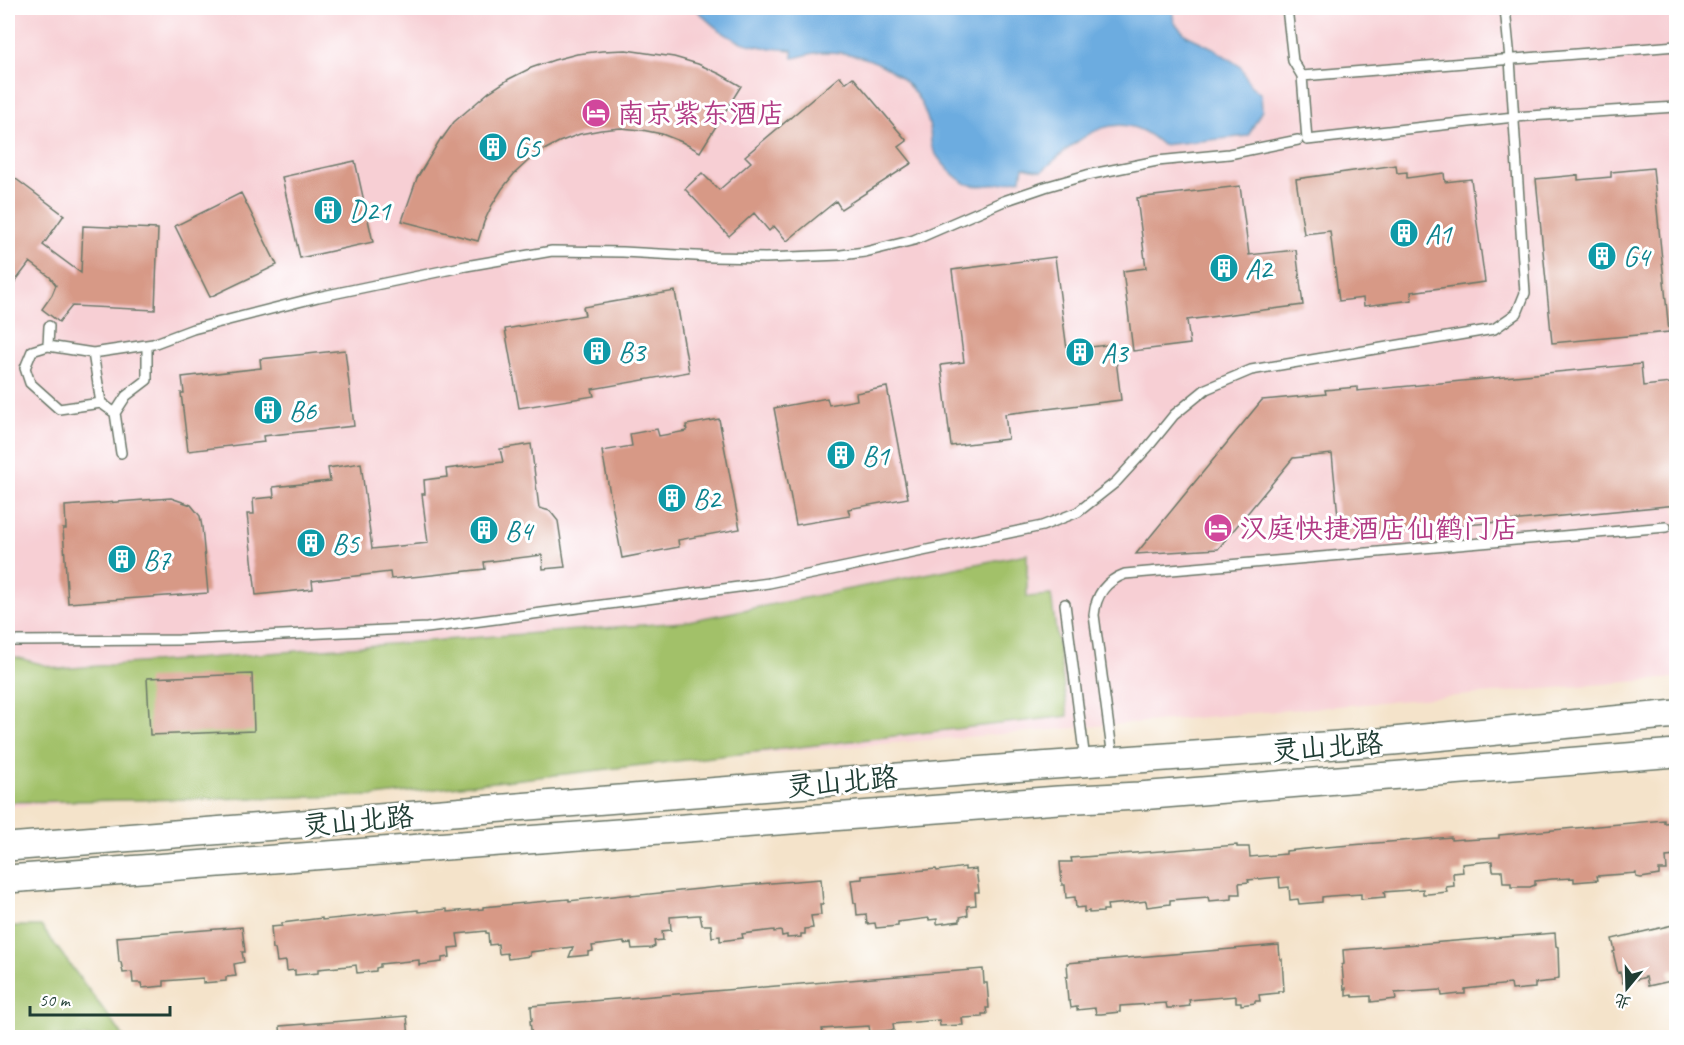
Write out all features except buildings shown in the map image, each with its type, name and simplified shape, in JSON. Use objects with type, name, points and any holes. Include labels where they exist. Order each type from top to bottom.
[{"type":"street","name":"灵山北路","points":[[8,847],[1085,762],[1393,741],[1677,714]]},
{"type":"street","name":"灵山北路","points":[[8,879],[1058,800],[1151,795],[1677,753]]},
{"type":"lane","points":[[1287,8],[1293,61],[1302,76],[1307,140],[1514,117],[1677,107]]},
{"type":"lane","points":[[8,639],[179,640],[427,628],[769,583],[1042,526],[1078,512],[1116,482],[1174,415],[1206,389],[1251,370],[1494,329],[1517,313],[1525,293],[1505,8]]},
{"type":"lane","points":[[1302,76],[1677,46]]},
{"type":"lane","points":[[115,413],[101,403],[59,409],[30,383],[25,368],[32,351],[48,346],[93,353],[147,345],[193,329],[318,297],[466,266],[552,251],[755,258],[865,252],[914,240],[1004,201],[1045,186],[1087,175],[1157,161],[1229,154],[1298,140]]},
{"type":"lane","points":[[48,346],[49,326]]},
{"type":"lane","points":[[121,453],[115,413],[126,396],[147,380],[147,345]]},
{"type":"lane","points":[[93,353],[101,403]]},
{"type":"lane","points":[[1114,760],[1094,615],[1102,589],[1125,574],[1666,527]]},
{"type":"lane","points":[[1065,604],[1085,762]]},
{"type":"path","points":[[8,1026],[20,1038]]},
{"type":"shaded area","points":[[8,8],[1676,8],[1676,678],[784,752],[8,807]]},
{"type":"green space","points":[[1027,554],[1027,597],[1051,595],[1068,716],[374,796],[8,802],[8,655],[59,669],[683,622]]},
{"type":"green space","points":[[8,926],[41,926],[124,1037],[8,1037]]},
{"type":"water","points":[[695,8],[1172,8],[1174,22],[1186,35],[1213,48],[1241,67],[1250,85],[1261,94],[1262,110],[1248,136],[1162,145],[1145,132],[1129,126],[1114,125],[1084,137],[1042,171],[1023,167],[1021,179],[989,185],[971,185],[960,180],[938,158],[931,145],[930,126],[923,107],[906,82],[895,73],[869,59],[854,55],[824,52],[793,58],[792,50],[762,47],[738,41],[717,28]]},
{"type":"place","name":"南京紫东酒店","points":[[596,113]]},
{"type":"place","name":"G5","points":[[493,147]]},
{"type":"place","name":"D21","points":[[328,210]]},
{"type":"place","name":"A1","points":[[1404,233]]},
{"type":"place","name":"G4","points":[[1602,256]]},
{"type":"place","name":"A2","points":[[1224,268]]},
{"type":"place","name":"B3","points":[[597,351]]},
{"type":"place","name":"A3","points":[[1080,352]]},
{"type":"place","name":"B6","points":[[268,410]]},
{"type":"place","name":"B1","points":[[841,455]]},
{"type":"place","name":"B2","points":[[672,498]]},
{"type":"place","name":"汉庭快捷酒店仙鹤门店","points":[[1218,528]]},
{"type":"place","name":"B4","points":[[484,530]]},
{"type":"place","name":"B5","points":[[311,543]]},
{"type":"place","name":"B7","points":[[122,559]]}]
